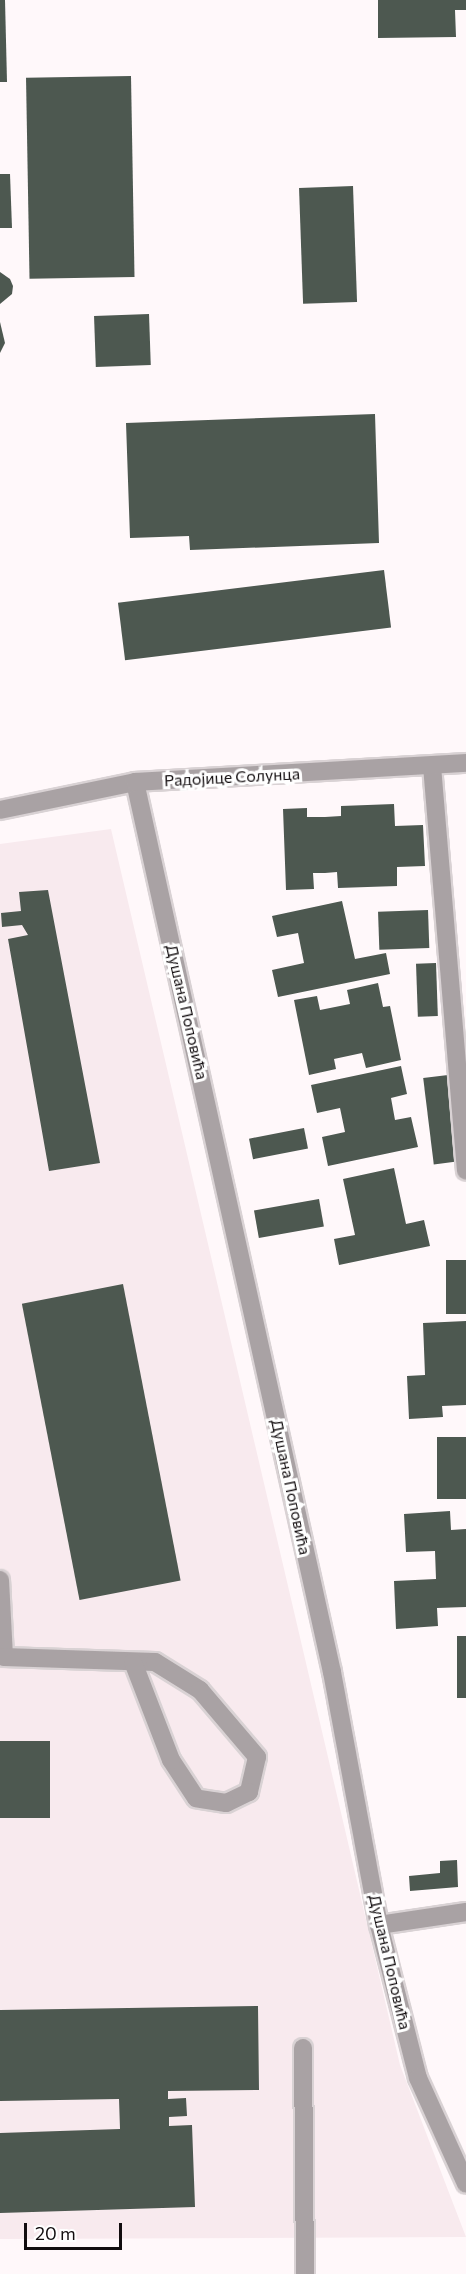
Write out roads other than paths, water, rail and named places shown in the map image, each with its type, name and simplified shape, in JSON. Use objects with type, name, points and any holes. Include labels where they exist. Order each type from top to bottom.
[{"type":"street","name":"Радојице Солунца","points":[[0,810],[135,782],[466,763]]},
{"type":"street","points":[[432,766],[466,1171]]},
{"type":"street","name":"Душана Поповића","points":[[135,782],[332,1672],[379,1925],[418,2078],[466,2184]]},
{"type":"street","points":[[0,1580],[2,1659],[155,1662],[200,1690],[257,1757],[249,1791],[226,1803],[196,1798],[171,1760],[133,1662]]},
{"type":"street","points":[[379,1925],[466,1912]]},
{"type":"street","points":[[303,2048],[305,2274]]}]
